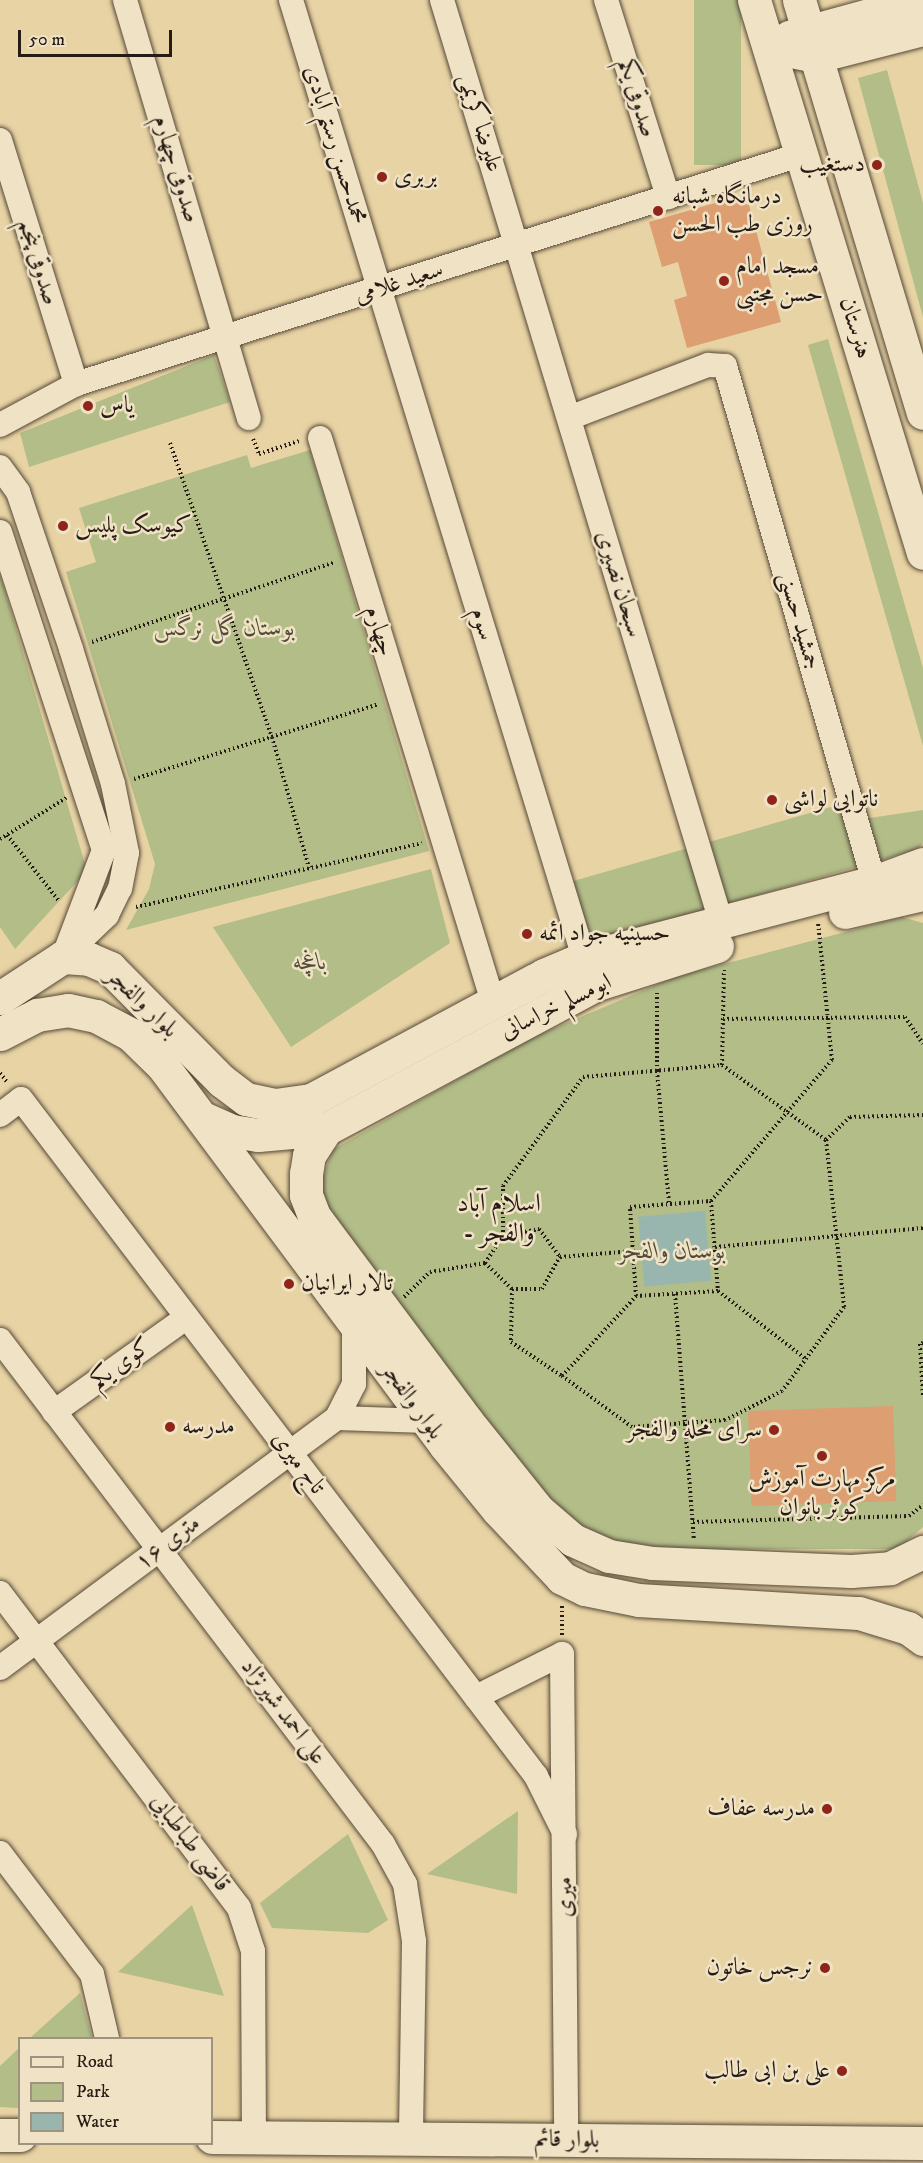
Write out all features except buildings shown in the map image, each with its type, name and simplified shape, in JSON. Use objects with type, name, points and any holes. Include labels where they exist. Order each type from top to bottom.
[{"type":"main road","name":"هنرستان","points":[[754,0],[803,154],[923,553]]},
{"type":"main road","points":[[768,46],[808,28],[923,0]]},
{"type":"main road","name":"هنرستان","points":[[808,28],[923,413]]},
{"type":"main road","points":[[808,28],[923,29]]},
{"type":"main road","points":[[803,154],[843,141]]},
{"type":"main road","name":"ابومسلم خراسانی","points":[[204,1118],[232,1131],[258,1135],[326,1129],[594,985],[657,963],[723,933],[923,864]]},
{"type":"main road","name":"ابومسلم خراسانی","points":[[310,1100],[493,1002],[584,958],[723,933],[818,919],[923,894]]},
{"type":"main road","points":[[0,998],[63,957]]},
{"type":"main road","name":"بلوار والفجر","points":[[63,957],[89,959],[110,968],[222,1081],[246,1099],[275,1105],[310,1100]]},
{"type":"main road","name":"بلوار والفجر","points":[[0,1034],[37,1015],[68,1010],[96,1016],[130,1034],[162,1065],[204,1118],[427,1421],[498,1510],[562,1578],[585,1589],[638,1600],[859,1613],[908,1628],[923,1639]]},
{"type":"main road","name":"بلوار والفجر","points":[[326,1129],[309,1155],[306,1195],[314,1216],[386,1314],[538,1510],[573,1540],[609,1556],[696,1564],[851,1571],[891,1568],[923,1552]]},
{"type":"main road","points":[[0,2135],[18,2135]]},
{"type":"main road","name":"بلوار قائم","points":[[213,2137],[923,2143]]},
{"type":"street","name":"صدوقی چهارم","points":[[125,0],[227,337]]},
{"type":"street","name":"محمدحسن رستم آبادی","points":[[291,0],[380,290]]},
{"type":"street","name":"علیرضا کریمی","points":[[442,0],[517,245]]},
{"type":"street","name":"صدوقی یکم","points":[[606,0],[668,197]]},
{"type":"street","name":"صدوقی پنجم","points":[[0,140],[75,384]]},
{"type":"street","name":"سعید غلامی","points":[[0,425],[75,384],[380,290],[803,154]]},
{"type":"street","name":"سبحان نصیری","points":[[517,245],[723,933]]},
{"type":"street","name":"سوم","points":[[380,290],[584,958]]},
{"type":"street","points":[[227,337],[249,418]]},
{"type":"street","name":"جمشید حسنی","points":[[569,418],[718,363],[725,366],[874,882]]},
{"type":"street","name":"چهارم","points":[[320,438],[493,1002]]},
{"type":"street","points":[[0,467],[18,492],[71,649],[113,784],[127,853],[120,888],[107,915],[63,957]]},
{"type":"street","points":[[0,532],[104,850],[63,957]]},
{"type":"street","name":"تاج میری","points":[[0,1115],[21,1099],[536,1776],[565,1834]]},
{"type":"street","name":"کوی یکم","points":[[54,1412],[187,1317]]},
{"type":"street","points":[[354,1321],[354,1384],[337,1418],[427,1421]]},
{"type":"street","name":"علی احمد شیرنژاد","points":[[0,1340],[383,1844],[405,1884],[414,1941],[411,2139]]},
{"type":"street","name":"۱۶ متری","points":[[0,1668],[337,1418]]},
{"type":"street","name":"قاضی طباطبایی","points":[[0,1593],[239,1908],[253,1951],[254,2137]]},
{"type":"street","points":[[476,1697],[562,1654]]},
{"type":"street","name":"میری","points":[[562,1654],[566,2140]]},
{"type":"street","points":[[0,1853],[92,1974],[107,2037]]},
{"type":"path","points":[[249,418],[259,454],[314,435],[320,438]]},
{"type":"path","points":[[170,444],[272,737],[309,868]]},
{"type":"path","points":[[71,649],[355,554]]},
{"type":"path","points":[[113,784],[400,697]]},
{"type":"path","points":[[0,839],[70,795]]},
{"type":"path","points":[[7,835],[59,901]]},
{"type":"path","points":[[107,915],[443,837]]},
{"type":"path","points":[[636,1296],[630,1207],[711,1201],[832,1060],[818,919]]},
{"type":"path","points":[[722,1065],[723,933]]},
{"type":"path","points":[[657,963],[657,1071],[669,1204]]},
{"type":"path","points":[[723,1019],[828,1015],[905,1017],[923,1044]]},
{"type":"path","points":[[386,1314],[430,1272],[485,1263],[503,1236],[503,1186],[583,1077],[722,1065],[826,1140],[844,1307],[782,1391],[725,1420],[632,1426],[512,1342],[512,1289]]},
{"type":"path","points":[[826,1140],[850,1117],[923,1115]]},
{"type":"path","points":[[711,1201],[718,1291]]},
{"type":"path","points":[[715,1247],[923,1228]]},
{"type":"path","points":[[503,1236],[539,1229],[560,1257]]},
{"type":"path","points":[[560,1257],[633,1251]]},
{"type":"path","points":[[485,1263],[512,1289],[542,1289],[560,1257]]},
{"type":"path","points":[[562,1376],[636,1296],[718,1291],[806,1359]]},
{"type":"path","points":[[675,1294],[696,1564]]},
{"type":"path","points":[[923,1343],[920,1344],[923,1398]]},
{"type":"path","points":[[693,1522],[909,1516],[923,1506]]},
{"type":"path","points":[[562,1578],[562,1654]]},
{"type":"green space","points":[[694,0],[741,0],[741,165],[694,165]]},
{"type":"green space","points":[[887,70],[923,203],[923,317],[858,78]]},
{"type":"green space","points":[[828,339],[923,668],[923,746],[808,345]]},
{"type":"green space","points":[[214,355],[230,402],[29,467],[20,433]]},
{"type":"green space","name":"بوستان گل نرگس","points":[[310,450],[429,851],[126,930],[149,889],[155,864],[66,572],[96,562],[79,508],[247,455],[251,468]]},
{"type":"green space","points":[[0,574],[87,871],[15,949],[0,927]]},
{"type":"green space","points":[[831,807],[870,818],[923,810],[923,843],[918,849],[581,946],[563,884]]},
{"type":"green space","name":"باغچه","points":[[431,869],[450,943],[291,1047],[213,927]]},
{"type":"green space","name":"بوستان والفجر","points":[[902,917],[923,923],[923,1527],[898,1549],[674,1549],[588,1537],[531,1485],[318,1195],[332,1150],[529,1039],[675,977]]},
{"type":"green space","points":[[518,1811],[517,1894],[427,1874]]},
{"type":"green space","points":[[348,1834],[388,1920],[368,1933],[272,1928],[260,1903]]},
{"type":"green space","points":[[192,1905],[224,1996],[118,1972]]},
{"type":"green space","points":[[80,1993],[92,2037],[31,2037]]},
{"type":"green space","points":[[18,2049],[18,2108],[0,2107],[0,2066]]},
{"type":"water","points":[[705,1211],[711,1281],[644,1287],[638,1217]]},
{"type":"place","name":"دستغیب","points":[[877,165]]},
{"type":"place","name":"بربری","points":[[382,177]]},
{"type":"place","name":"درمانگاه شبانه روزی طب الحسن","points":[[658,211]]},
{"type":"place","name":"مسجد امام حسن مجتبی","points":[[724,281]]},
{"type":"place","name":"یاس","points":[[88,406]]},
{"type":"place","name":"کیوسک پلیس","points":[[63,526]]},
{"type":"place","name":"ناتوایی لواشی","points":[[772,800]]},
{"type":"place","name":"حسینیه جواد ائمه","points":[[527,934]]},
{"type":"place","name":"تالار ایرانیان","points":[[289,1284]]},
{"type":"place","name":"مدرسه","points":[[170,1427]]},
{"type":"place","name":"سرای محله والفجر","points":[[774,1430]]},
{"type":"place","name":"مرکز مهارت آموزش کوثر بانوان","points":[[822,1456]]},
{"type":"place","name":"مدرسه عفاف","points":[[827,1809]]},
{"type":"place","name":"نرجس خاتون","points":[[825,1968]]},
{"type":"place","name":"علی بن ابی طالب","points":[[842,2071]]},
{"type":"district","name":"اسلام آباد - والفجر","points":[[499,1219]]}]
